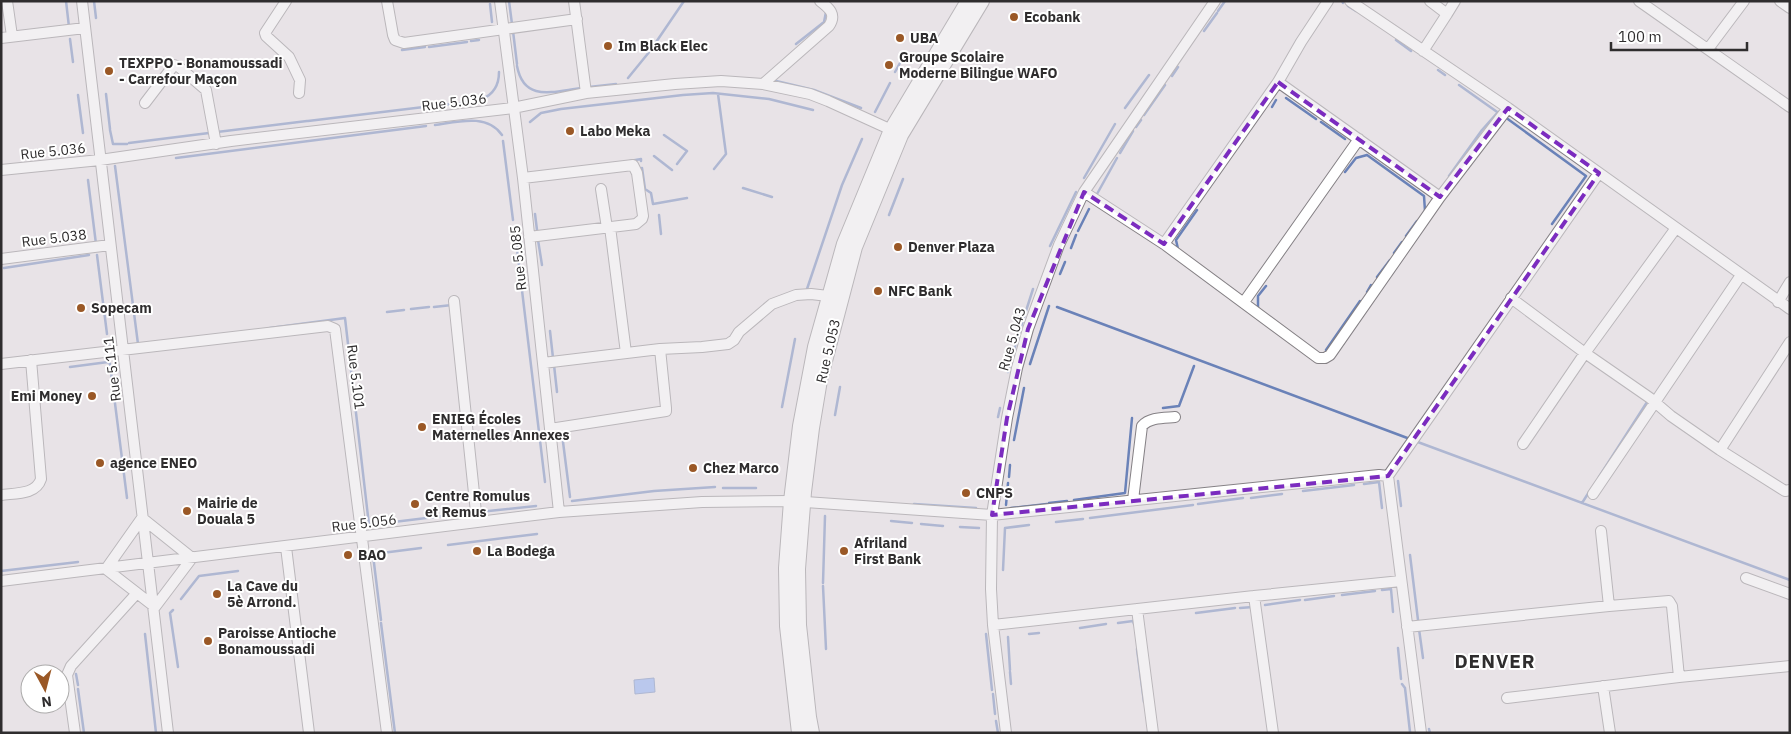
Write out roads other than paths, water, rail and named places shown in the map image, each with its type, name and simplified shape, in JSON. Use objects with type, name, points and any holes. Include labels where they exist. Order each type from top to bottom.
[{"type":"main road","name":"Rue 5.053","points":[[812,733],[797,599],[797,502],[800,426],[809,378],[828,296],[844,244],[896,132],[968,1]]},
{"type":"main road","name":"Rue 5.053","points":[[799,733],[786,599],[797,502],[817,399],[836,316],[855,247],[896,132],[982,1]]},
{"type":"street","points":[[7,1],[6,37],[85,28]]},
{"type":"street","name":"Rue 5.111","points":[[82,1],[168,733]]},
{"type":"street","points":[[286,1],[265,34],[289,57],[300,80],[300,92]]},
{"type":"street","points":[[387,1],[395,40],[404,43],[577,19]]},
{"type":"street","name":"Rue 5.085","points":[[500,1],[523,178],[559,512]]},
{"type":"street","points":[[574,1],[586,93]]},
{"type":"street","points":[[763,84],[829,26],[833,16],[831,10],[820,1]]},
{"type":"street","name":"Rue 5.043","points":[[1006,733],[992,626],[992,515],[1017,368],[1028,330],[1059,245],[1084,192],[1215,1]]},
{"type":"street","points":[[1164,244],[1278,82],[1328,1]]},
{"type":"street","points":[[1350,1],[1508,108],[1790,309]]},
{"type":"street","points":[[1430,1],[1447,14]]},
{"type":"street","points":[[1423,51],[1455,1]]},
{"type":"street","points":[[1639,1],[1790,107]]},
{"type":"street","points":[[1708,49],[1744,1]]},
{"type":"street","points":[[1780,1],[1790,8]]},
{"type":"street","points":[[144,103],[174,65],[179,67],[206,90],[216,144]]},
{"type":"street","name":"Rue 5.036","points":[[1,170],[100,160],[231,141],[514,108],[586,93],[721,81],[763,84],[790,89],[828,101],[896,132]]},
{"type":"street","points":[[1278,82],[1440,197]]},
{"type":"street","points":[[1084,192],[1164,244],[1318,358],[1325,358],[1330,355],[1440,197],[1508,108]]},
{"type":"street","points":[[1244,302],[1359,139]]},
{"type":"street","points":[[523,178],[633,165],[637,173],[643,216],[636,224],[529,237]]},
{"type":"street","points":[[1421,733],[1388,476],[1599,173]]},
{"type":"street","points":[[602,189],[626,353]]},
{"type":"street","points":[[1522,444],[1585,353],[1676,228]]},
{"type":"street","name":"Rue 5.038","points":[[1,259],[110,244]]},
{"type":"street","points":[[1593,494],[1741,275]]},
{"type":"street","points":[[1778,302],[1790,282]]},
{"type":"street","points":[[543,363],[660,349],[728,344],[772,304],[796,295],[828,296]]},
{"type":"street","points":[[1511,298],[1720,450],[1785,491],[1790,490]]},
{"type":"street","points":[[454,301],[477,522]]},
{"type":"street","name":"Rue 5.101","points":[[1,364],[333,327],[336,332],[388,733]]},
{"type":"street","points":[[1720,450],[1790,342]]},
{"type":"street","points":[[550,429],[666,411],[660,349]]},
{"type":"street","points":[[1,495],[31,491],[36,488],[41,479],[31,360]]},
{"type":"street","points":[[1133,500],[1142,426],[1152,419],[1174,417]]},
{"type":"street","name":"Rue 5.056","points":[[1,581],[363,538],[559,512],[702,502],[797,502],[992,515],[1388,476]]},
{"type":"street","points":[[142,518],[192,558],[154,606],[106,569],[142,518]]},
{"type":"street","points":[[1601,531],[1610,606]]},
{"type":"street","points":[[286,547],[309,733]]},
{"type":"street","points":[[1746,578],[1790,594]]},
{"type":"street","points":[[992,626],[1401,581]]},
{"type":"street","points":[[75,733],[67,675],[70,666],[138,593]]},
{"type":"street","points":[[1254,596],[1274,733]]},
{"type":"street","points":[[1407,627],[1669,601],[1672,606],[1679,677]]},
{"type":"street","points":[[1137,609],[1153,733]]},
{"type":"street","points":[[1507,698],[1679,677],[1790,666]]},
{"type":"street","points":[[1603,686],[1610,733]]},
{"type":"water","points":[[654,678],[655,692],[635,694],[634,680]]},
{"type":"waterway","points":[[66,1],[69,27]]},
{"type":"waterway","points":[[94,1],[96,18]]},
{"type":"waterway","points":[[509,1],[512,24]]},
{"type":"waterway","points":[[628,78],[650,51],[684,1]]},
{"type":"waterway","points":[[1218,11],[1225,1]]},
{"type":"waterway","points":[[490,4],[492,22]]},
{"type":"waterway","points":[[1348,6],[1356,11]]},
{"type":"waterway","points":[[796,44],[824,22],[826,12]]},
{"type":"waterway","points":[[1204,31],[1217,13]]},
{"type":"waterway","points":[[513,31],[517,64]]},
{"type":"waterway","points":[[70,39],[73,62]]},
{"type":"waterway","points":[[471,41],[479,40]]},
{"type":"waterway","points":[[1396,40],[1411,51]]},
{"type":"waterway","points":[[429,47],[467,42]]},
{"type":"waterway","points":[[402,50],[425,47]]},
{"type":"waterway","points":[[895,72],[905,54]]},
{"type":"waterway","points":[[517,66],[521,78],[533,90],[551,92],[582,88]]},
{"type":"waterway","points":[[1172,76],[1178,67]]},
{"type":"waterway","points":[[1438,70],[1445,75]]},
{"type":"waterway","points":[[436,105],[467,103],[486,97],[493,92],[499,72]]},
{"type":"waterway","points":[[1125,108],[1149,75]]},
{"type":"waterway","points":[[772,80],[814,90],[861,108]]},
{"type":"waterway","points":[[875,112],[890,83]]},
{"type":"waterway","points":[[589,87],[616,84]]},
{"type":"waterway","points":[[1144,115],[1165,85]]},
{"type":"waterway","points":[[1459,85],[1500,114]]},
{"type":"waterway","points":[[530,122],[541,113],[561,109],[713,93],[769,99],[813,110]]},
{"type":"waterway","points":[[106,94],[110,129]]},
{"type":"waterway","points":[[714,169],[726,154],[718,94]]},
{"type":"waterway","points":[[78,95],[83,133]]},
{"type":"waterway","points":[[1286,98],[1316,119]]},
{"type":"waterway","points":[[1272,107],[1276,100]]},
{"type":"waterway","points":[[308,121],[432,106]]},
{"type":"waterway","points":[[1449,176],[1482,130],[1498,112]]},
{"type":"waterway","points":[[1505,117],[1586,176],[1552,224]]},
{"type":"waterway","points":[[1136,127],[1141,120]]},
{"type":"waterway","points":[[217,132],[307,121]]},
{"type":"waterway","points":[[435,125],[462,121],[480,121],[496,128],[502,135]]},
{"type":"waterway","points":[[1321,122],[1345,139]]},
{"type":"waterway","points":[[1084,178],[1115,124]]},
{"type":"waterway","points":[[176,158],[426,126]]},
{"type":"waterway","points":[[110,130],[113,144],[127,144]]},
{"type":"waterway","points":[[1120,153],[1133,131]]},
{"type":"waterway","points":[[129,143],[209,133]]},
{"type":"waterway","points":[[664,135],[687,151],[677,164]]},
{"type":"waterway","points":[[807,289],[842,185],[862,139]]},
{"type":"waterway","points":[[503,141],[513,220]]},
{"type":"waterway","points":[[1345,172],[1356,158],[1367,155],[1424,196],[1425,211]]},
{"type":"waterway","points":[[654,156],[672,170]]},
{"type":"waterway","points":[[1097,194],[1117,158]]},
{"type":"waterway","points":[[630,161],[641,159],[641,161]]},
{"type":"waterway","points":[[115,166],[138,344]]},
{"type":"waterway","points":[[642,168],[645,189],[651,193],[653,204],[687,198]]},
{"type":"waterway","points":[[889,215],[903,179]]},
{"type":"waterway","points":[[88,180],[96,244]]},
{"type":"waterway","points":[[743,188],[772,197]]},
{"type":"waterway","points":[[1050,246],[1076,192]]},
{"type":"waterway","points":[[1078,231],[1089,209]]},
{"type":"waterway","points":[[1178,249],[1176,240],[1197,210]]},
{"type":"waterway","points":[[535,214],[537,230]]},
{"type":"waterway","points":[[659,215],[661,234]]},
{"type":"waterway","points":[[1406,236],[1417,221]]},
{"type":"waterway","points":[[515,232],[545,482]]},
{"type":"waterway","points":[[1071,248],[1076,235]]},
{"type":"waterway","points":[[538,240],[542,265]]},
{"type":"waterway","points":[[1394,253],[1402,242]]},
{"type":"waterway","points":[[4,268],[89,255]]},
{"type":"waterway","points":[[97,255],[107,334]]},
{"type":"waterway","points":[[1377,277],[1390,260]]},
{"type":"waterway","points":[[1060,274],[1065,262]]},
{"type":"waterway","points":[[1367,292],[1371,285]]},
{"type":"waterway","points":[[1258,309],[1258,296],[1266,286]]},
{"type":"waterway","points":[[1008,372],[1033,289]]},
{"type":"waterway","points":[[1326,350],[1360,301]]},
{"type":"waterway","points":[[434,307],[452,305]]},
{"type":"waterway","points":[[1030,364],[1049,306]]},
{"type":"waterway","points":[[411,309],[429,307]]},
{"type":"waterway","points":[[1057,307],[1410,439]]},
{"type":"waterway","points":[[387,312],[404,310]]},
{"type":"waterway","points":[[270,328],[345,318],[369,525],[451,515]]},
{"type":"waterway","points":[[550,331],[553,358]]},
{"type":"waterway","points":[[782,407],[795,339]]},
{"type":"waterway","points":[[108,341],[108,348]]},
{"type":"waterway","points":[[70,367],[108,362],[110,364],[127,498]]},
{"type":"waterway","points":[[554,365],[557,392]]},
{"type":"waterway","points":[[1163,408],[1179,406],[1194,366]]},
{"type":"waterway","points":[[835,415],[840,387]]},
{"type":"waterway","points":[[1014,440],[1024,388]]},
{"type":"waterway","points":[[1599,477],[1649,399]]},
{"type":"waterway","points":[[998,417],[1000,408]]},
{"type":"waterway","points":[[1074,500],[1125,493],[1132,418]]},
{"type":"waterway","points":[[562,434],[570,497]]},
{"type":"waterway","points":[[1415,441],[1790,580]]},
{"type":"waterway","points":[[1009,477],[1010,465]]},
{"type":"waterway","points":[[1398,481],[1401,506]]},
{"type":"waterway","points":[[1364,484],[1379,482],[1382,508]]},
{"type":"waterway","points":[[1006,505],[1008,483]]},
{"type":"waterway","points":[[1303,491],[1354,485]]},
{"type":"waterway","points":[[572,501],[654,491],[715,487]]},
{"type":"waterway","points":[[723,488],[756,488]]},
{"type":"waterway","points":[[1582,503],[1589,492]]},
{"type":"waterway","points":[[1251,498],[1282,494]]},
{"type":"waterway","points":[[1198,504],[1243,498]]},
{"type":"waterway","points":[[1049,503],[1067,501]]},
{"type":"waterway","points":[[914,504],[976,508]]},
{"type":"waterway","points":[[1011,508],[1047,504]]},
{"type":"waterway","points":[[1090,518],[1193,505]]},
{"type":"waterway","points":[[479,512],[536,506]]},
{"type":"waterway","points":[[460,514],[474,513]]},
{"type":"waterway","points":[[823,583],[825,516]]},
{"type":"waterway","points":[[1056,522],[1083,519]]},
{"type":"waterway","points":[[891,521],[912,523]]},
{"type":"waterway","points":[[921,524],[943,526]]},
{"type":"waterway","points":[[1003,570],[1005,528],[1029,525]]},
{"type":"waterway","points":[[960,527],[979,528]]},
{"type":"waterway","points":[[448,545],[537,534]]},
{"type":"waterway","points":[[374,554],[421,548]]},
{"type":"waterway","points":[[373,555],[381,620]]},
{"type":"waterway","points":[[1410,555],[1418,620]]},
{"type":"waterway","points":[[1,571],[78,562]]},
{"type":"waterway","points":[[181,599],[199,576],[238,571]]},
{"type":"waterway","points":[[823,586],[826,649]]},
{"type":"waterway","points":[[1382,590],[1391,589],[1393,612]]},
{"type":"waterway","points":[[1342,595],[1375,591]]},
{"type":"waterway","points":[[1305,600],[1334,596]]},
{"type":"waterway","points":[[1265,605],[1300,600]]},
{"type":"waterway","points":[[1240,608],[1253,607]]},
{"type":"waterway","points":[[1196,613],[1235,608]]},
{"type":"waterway","points":[[173,610],[170,613],[178,667]]},
{"type":"waterway","points":[[1118,623],[1133,621],[1134,624]]},
{"type":"waterway","points":[[381,623],[395,733]]},
{"type":"waterway","points":[[1080,628],[1106,624]]},
{"type":"waterway","points":[[1419,629],[1423,658]]},
{"type":"waterway","points":[[1029,634],[1039,633]]},
{"type":"waterway","points":[[145,634],[156,733]]},
{"type":"waterway","points":[[986,634],[992,690]]},
{"type":"waterway","points":[[1008,637],[1010,670]]},
{"type":"waterway","points":[[1398,648],[1401,679]]},
{"type":"waterway","points":[[1137,649],[1144,702]]},
{"type":"waterway","points":[[1010,672],[1011,684]]},
{"type":"waterway","points":[[76,674],[78,685]]},
{"type":"waterway","points":[[1402,684],[1405,688],[1410,732]]},
{"type":"waterway","points":[[78,689],[84,733]]},
{"type":"waterway","points":[[993,694],[995,714]]},
{"type":"waterway","points":[[996,721],[998,733]]},
{"type":"waterway","points":[[1429,729],[1430,733]]},
{"type":"place","name":"Ecobank","points":[[1014,17]]},
{"type":"place","name":"UBA","points":[[900,38]]},
{"type":"place","name":"Im Black Elec","points":[[608,46]]},
{"type":"place","name":"Groupe Scolaire Moderne Bilingue WAFO","points":[[889,65]]},
{"type":"place","name":"TEXPPO - Bonamoussadi - Carrefour Maçon","points":[[109,71]]},
{"type":"place","name":"Labo Meka","points":[[570,131]]},
{"type":"place","name":"Denver Plaza","points":[[898,247]]},
{"type":"place","name":"NFC Bank","points":[[878,291]]},
{"type":"place","name":"Sopecam","points":[[81,308]]},
{"type":"place","name":"Emi Money","points":[[92,396]]},
{"type":"place","name":"ENIEG Écoles Maternelles Annexes","points":[[422,427]]},
{"type":"place","name":"agence ENEO","points":[[100,463]]},
{"type":"place","name":"Chez Marco","points":[[693,468]]},
{"type":"place","name":"CNPS","points":[[966,493]]},
{"type":"place","name":"Centre Romulus et Remus","points":[[415,504]]},
{"type":"place","name":"Mairie de Douala 5","points":[[187,511]]},
{"type":"place","name":"La Bodega","points":[[477,551]]},
{"type":"place","name":"Afriland First Bank","points":[[844,551]]},
{"type":"place","name":"BAO","points":[[348,555]]},
{"type":"place","name":"La Cave du 5è Arrond.","points":[[217,594]]},
{"type":"place","name":"Paroisse Antioche Bonamoussadi","points":[[208,641]]},
{"type":"district","name":"DENVER","points":[[1495,661]]}]
